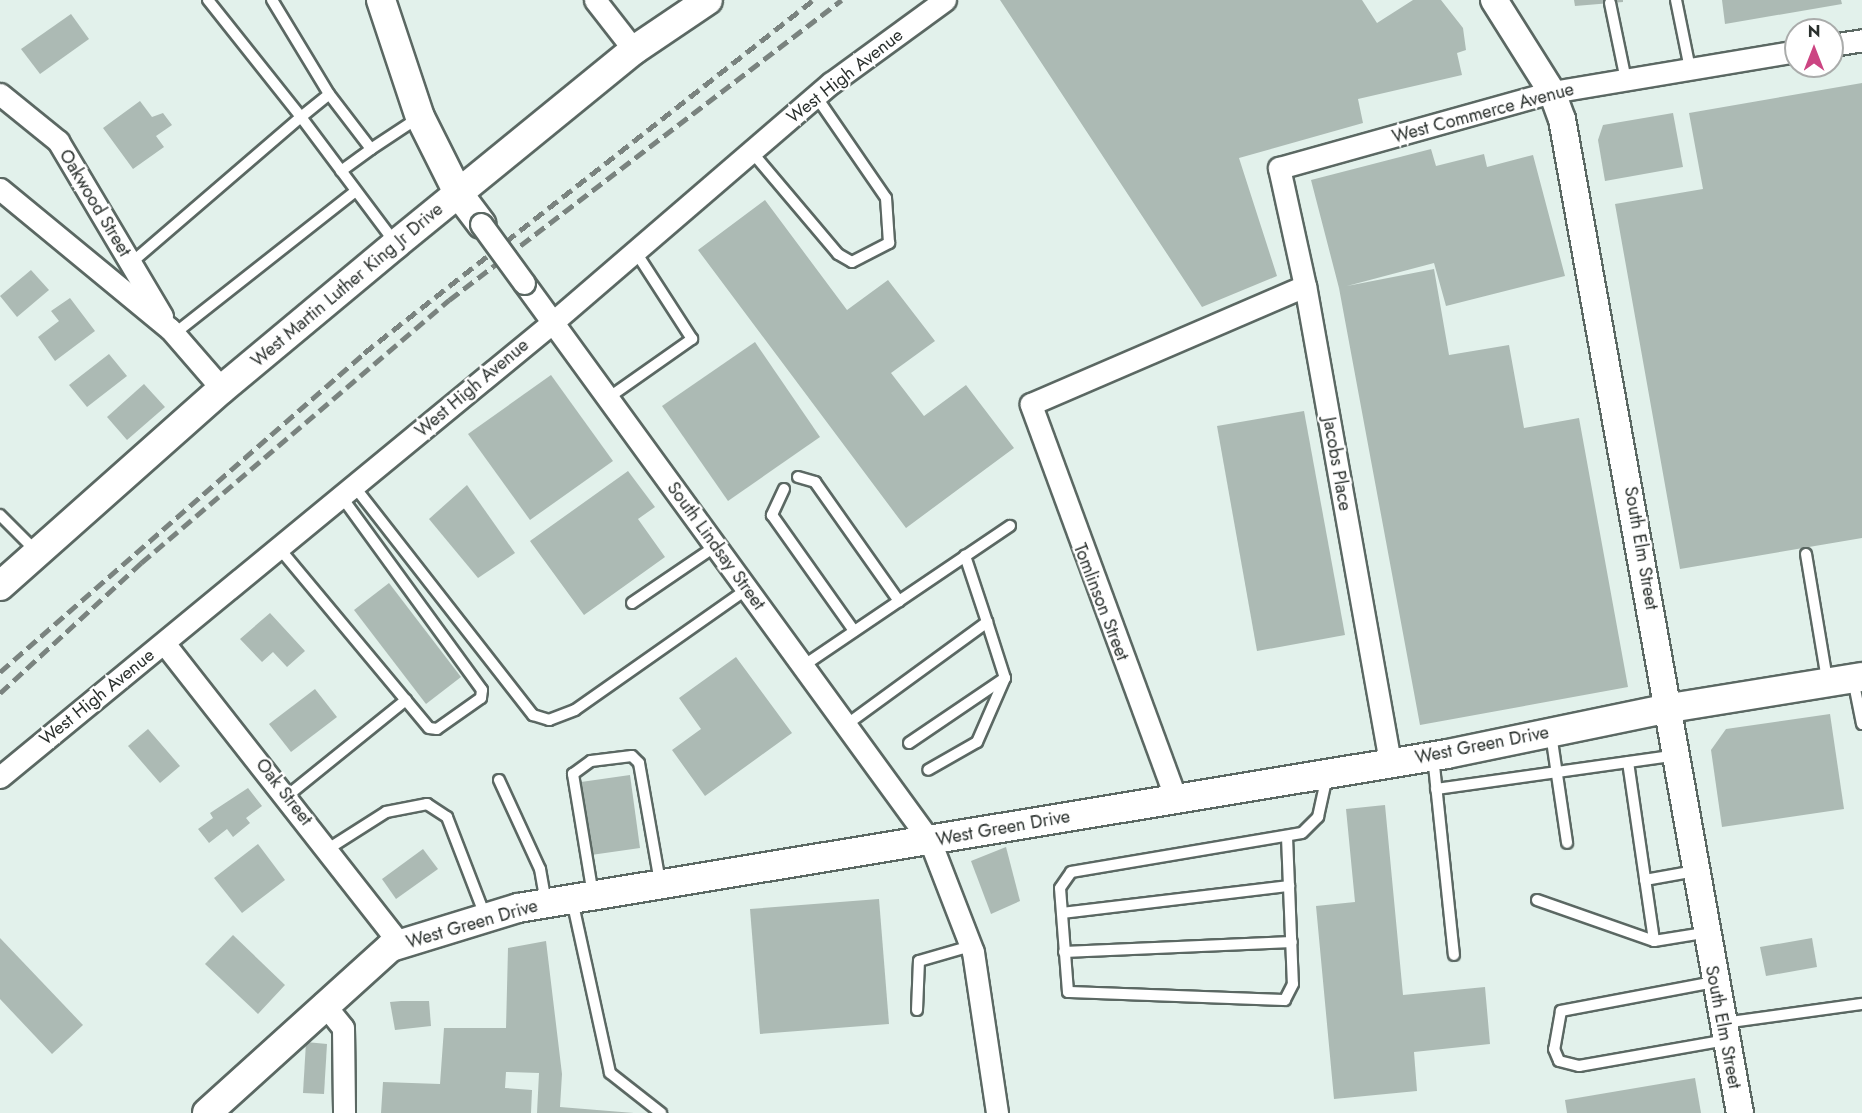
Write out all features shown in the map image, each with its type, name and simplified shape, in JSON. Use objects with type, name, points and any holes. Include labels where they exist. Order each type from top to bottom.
[{"type":"main road","name":"South Lindsay Street","points":[[381,0],[420,117],[458,193],[481,224]]},
{"type":"main road","name":"West Martin Luther King Jr Drive","points":[[0,586],[222,389],[396,244],[634,50],[708,0]]},
{"type":"main road","name":"West Green Drive","points":[[207,1113],[322,1003],[400,944],[486,918],[571,900],[1433,756],[1670,708],[1848,680]]},
{"type":"street","points":[[595,0],[634,50]]},
{"type":"street","name":"West High Avenue","points":[[0,777],[553,322],[816,96],[945,0]]},
{"type":"street","name":"South Elm Street","points":[[1494,0],[1552,92],[1562,119],[1670,708],[1704,933],[1740,1113]]},
{"type":"street","points":[[1844,43],[1862,40]]},
{"type":"street","name":"West Commerce Avenue","points":[[1279,168],[1552,92],[1784,53]]},
{"type":"street","name":"Oakwood Street","points":[[0,93],[58,141],[172,332]]},
{"type":"street","name":"Jacobs Place","points":[[1279,168],[1305,286],[1390,762]]},
{"type":"street","name":"Oakwood Street","points":[[0,189],[172,332],[222,389]]},
{"type":"street","name":"South Lindsay Street","points":[[481,224],[930,841],[971,946],[983,994],[997,1113]]},
{"type":"street","name":"Tomlinson Street","points":[[1176,799],[1031,405],[1305,286]]},
{"type":"street","name":"Oak Street","points":[[164,643],[287,796],[400,944]]},
{"type":"street","points":[[322,1003],[343,1028],[344,1113]]},
{"type":"lane","points":[[208,0],[301,117],[396,244]]},
{"type":"lane","points":[[272,0],[329,94],[371,149]]},
{"type":"lane","points":[[1676,0],[1690,69]]},
{"type":"lane","points":[[1610,3],[1626,80]]},
{"type":"lane","points":[[130,263],[329,94]]},
{"type":"lane","points":[[751,151],[837,254],[852,262],[889,243],[886,198],[816,96]]},
{"type":"lane","points":[[341,171],[420,117]]},
{"type":"lane","points":[[172,332],[356,191]]},
{"type":"lane","points":[[608,398],[692,339],[634,251]]},
{"type":"lane","points":[[798,477],[815,482],[899,601]]},
{"type":"lane","points":[[784,489],[772,515],[854,631]]},
{"type":"lane","points":[[348,491],[441,597],[533,715],[549,720],[575,710],[747,589]]},
{"type":"lane","points":[[279,548],[429,728],[437,729],[480,698],[483,690],[348,491]]},
{"type":"lane","points":[[0,515],[38,553]]},
{"type":"lane","points":[[803,666],[1010,525]]},
{"type":"lane","points":[[632,603],[716,546]]},
{"type":"lane","points":[[1806,554],[1862,724]]},
{"type":"lane","points":[[928,770],[977,742],[1005,678],[965,556]]},
{"type":"lane","points":[[846,725],[987,622]]},
{"type":"lane","points":[[909,743],[1005,678]]},
{"type":"lane","points":[[287,796],[406,700]]},
{"type":"lane","points":[[1550,733],[1567,843]]},
{"type":"lane","points":[[1436,789],[1677,755]]},
{"type":"lane","points":[[660,885],[639,763],[632,756],[591,761],[573,774],[571,900],[610,1073],[661,1113]]},
{"type":"lane","points":[[1433,756],[1454,955]]},
{"type":"lane","points":[[1628,762],[1654,941]]},
{"type":"lane","points":[[1287,837],[1293,984],[1285,999],[1074,995],[1066,984],[1062,913],[1064,878],[1082,867],[1287,837],[1302,832],[1318,817],[1327,773]]},
{"type":"lane","points":[[499,780],[540,869],[571,900]]},
{"type":"lane","points":[[328,849],[386,812],[427,804],[447,817],[486,918]]},
{"type":"lane","points":[[1645,880],[1695,871]]},
{"type":"lane","points":[[1062,913],[1289,886]]},
{"type":"lane","points":[[1538,900],[1654,941],[1704,933]]},
{"type":"lane","points":[[1064,952],[1292,942]]},
{"type":"lane","points":[[916,1010],[919,961],[971,946]]},
{"type":"lane","points":[[1714,982],[1561,1011],[1554,1049],[1559,1061],[1579,1066],[1724,1031],[1862,1004]]},
{"type":"building","points":[[1000,0],[1362,0],[1377,23],[1413,0],[1441,0],[1463,28],[1466,50],[1457,53],[1462,75],[1358,99],[1363,123],[1239,158],[1277,276],[1202,307]]},
{"type":"building","points":[[1574,0],[1623,0],[1623,2],[1575,6]]},
{"type":"building","points":[[1722,0],[1841,0],[1842,4],[1725,24]]},
{"type":"building","points":[[71,14],[89,39],[40,74],[21,49]]},
{"type":"building","points":[[1862,83],[1862,538],[1680,569],[1615,204],[1703,189],[1689,113]]},
{"type":"building","points":[[140,101],[152,117],[163,113],[172,125],[156,136],[164,147],[133,169],[103,128]]},
{"type":"building","points":[[1673,113],[1683,167],[1605,181],[1598,140],[1603,125]]},
{"type":"building","points":[[1431,149],[1436,166],[1484,154],[1487,167],[1533,155],[1565,276],[1446,306],[1434,263],[1347,286],[1434,269],[1449,355],[1509,345],[1524,428],[1579,418],[1628,687],[1420,725],[1339,288],[1311,180]]},
{"type":"building","points":[[765,200],[847,310],[888,280],[935,341],[891,373],[924,416],[966,385],[1014,448],[906,528],[698,250]]},
{"type":"building","points":[[31,270],[49,290],[17,317],[0,296]]},
{"type":"building","points":[[70,298],[95,331],[55,361],[38,337],[59,321],[51,311]]},
{"type":"building","points":[[755,342],[820,437],[728,501],[662,406]]},
{"type":"building","points":[[109,354],[127,376],[87,407],[69,385]]},
{"type":"building","points":[[551,375],[613,461],[530,520],[468,434]]},
{"type":"building","points":[[144,384],[165,407],[127,440],[107,417]]},
{"type":"building","points":[[1304,411],[1345,635],[1257,651],[1217,426]]},
{"type":"building","points":[[628,471],[655,507],[638,519],[665,557],[584,615],[530,541]]},
{"type":"building","points":[[467,485],[515,553],[478,578],[429,519]]},
{"type":"building","points":[[389,583],[461,677],[426,704],[354,610]]},
{"type":"building","points":[[270,613],[305,651],[287,667],[273,652],[262,662],[240,639]]},
{"type":"building","points":[[736,657],[792,733],[705,796],[672,750],[701,729],[679,698]]},
{"type":"building","points":[[315,689],[337,717],[291,752],[269,724]]},
{"type":"building","points":[[1830,714],[1844,809],[1722,827],[1711,750],[1726,729]]},
{"type":"building","points":[[148,729],[180,766],[160,783],[128,746]]},
{"type":"building","points":[[630,775],[640,848],[591,855],[581,782]]},
{"type":"building","points":[[248,788],[262,806],[246,818],[250,823],[233,837],[227,829],[209,843],[198,829],[213,818],[210,813]]},
{"type":"building","points":[[1385,805],[1403,995],[1485,987],[1490,1044],[1414,1052],[1417,1091],[1334,1099],[1316,906],[1355,902],[1346,809]]},
{"type":"building","points":[[258,844],[285,880],[242,913],[214,878]]},
{"type":"building","points":[[1006,847],[1020,901],[991,914],[971,861]]},
{"type":"building","points":[[423,849],[438,869],[396,899],[382,879]]},
{"type":"building","points":[[879,899],[889,1024],[760,1034],[750,909]]},
{"type":"building","points":[[233,935],[285,985],[258,1014],[205,964]]},
{"type":"building","points":[[0,938],[83,1025],[52,1054],[0,999]]},
{"type":"building","points":[[1812,938],[1817,967],[1766,976],[1760,947]]},
{"type":"building","points":[[546,941],[562,1074],[560,1107],[634,1113],[537,1113],[539,1073],[506,1072],[505,1088],[532,1090],[531,1113],[381,1113],[383,1082],[440,1084],[444,1028],[506,1028],[508,948]]},
{"type":"building","points":[[429,1001],[431,1026],[395,1030],[390,1002]]},
{"type":"building","points":[[306,1042],[327,1044],[324,1094],[303,1093]]},
{"type":"building","points":[[1695,1078],[1701,1113],[1567,1113],[1565,1100]]},
{"type":"railway","points":[[0,672],[364,353],[813,0]]},
{"type":"railway","points":[[0,693],[141,563],[449,300],[842,0]]}]
